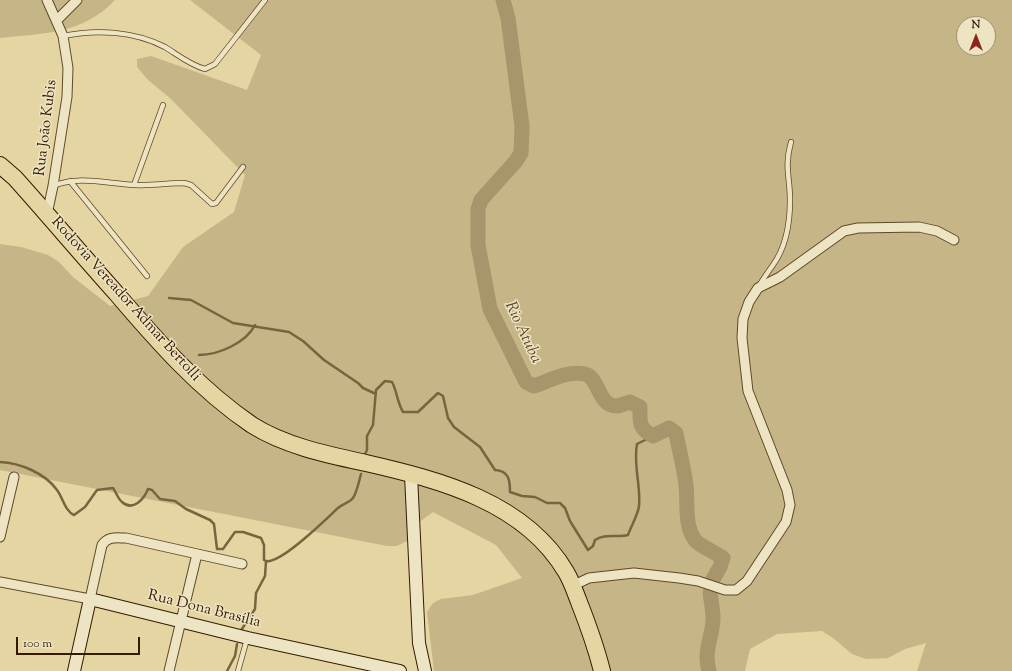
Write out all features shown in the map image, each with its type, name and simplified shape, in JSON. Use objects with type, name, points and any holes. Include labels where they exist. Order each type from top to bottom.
[{"type":"highway","name":"Rodovia Vereador Admar Bertolli","points":[[0,165],[15,178],[186,371],[221,402],[254,426],[286,441],[332,456],[458,488],[494,506],[519,521],[551,551],[566,573],[595,642],[602,671]]},
{"type":"street","name":"Rua João Kubis","points":[[47,0],[63,36],[68,68],[67,97],[47,214]]},
{"type":"street","points":[[57,20],[77,0]]},
{"type":"street","points":[[572,586],[589,578],[634,573],[698,581],[725,590],[736,590],[748,581],[786,522],[790,504],[787,490],[748,391],[742,338],[744,319],[749,302],[758,288],[780,277],[844,231],[858,228],[919,227],[937,231],[954,240]]},
{"type":"street","points":[[411,475],[419,643],[425,671]]},
{"type":"street","points":[[0,534],[14,477]]},
{"type":"street","points":[[74,671],[102,545],[105,540],[112,537],[126,538],[242,564]]},
{"type":"street","points":[[169,671],[197,554]]},
{"type":"street","name":"Rua Dona Brasília","points":[[0,582],[90,599],[248,638],[400,671]]},
{"type":"lane","points":[[63,36],[83,31],[100,31],[134,37],[163,46],[205,69],[215,64],[265,0]]},
{"type":"lane","points":[[134,185],[163,105]]},
{"type":"lane","points":[[758,288],[784,245],[787,232],[790,201],[786,167],[791,142]]},
{"type":"lane","points":[[53,186],[70,181],[84,180],[134,185],[184,183],[191,185],[209,202],[216,203],[243,167]]},
{"type":"lane","points":[[70,181],[147,276]]},
{"type":"lane","points":[[238,671],[248,638]]},
{"type":"shaded area","points":[[0,0],[115,0],[89,20],[75,26],[47,33],[0,38]]},
{"type":"shaded area","points":[[190,0],[1012,0],[1012,671],[917,671],[926,643],[905,649],[888,658],[866,659],[852,654],[822,631],[777,634],[750,649],[745,671],[434,671],[427,612],[433,603],[441,599],[473,595],[522,578],[496,545],[433,512],[414,526],[407,541],[397,546],[387,546],[0,470],[0,244],[21,247],[48,255],[59,262],[73,277],[110,306],[148,296],[183,247],[234,212],[245,175],[170,98],[148,80],[137,67],[137,59],[151,56],[247,90],[261,55]]},
{"type":"waterway","name":"Rio Atuba","points":[[503,0],[508,18],[522,126],[521,153],[516,161],[481,200],[478,209],[478,245],[490,309],[526,382],[534,386],[572,373],[585,374],[590,376],[605,401],[610,405],[618,406],[630,402],[640,407],[641,424],[648,433],[653,436],[669,428],[676,433],[687,491],[689,528],[698,543],[723,558],[712,581]]},
{"type":"waterway","points":[[169,298],[191,300],[233,323],[289,332],[303,341],[324,360],[363,388],[376,394]]},
{"type":"waterway","points":[[199,355],[214,353],[231,347],[245,337],[255,325]]},
{"type":"waterway","points":[[364,456],[367,450],[367,436],[373,425],[376,390],[385,381],[392,382],[403,412],[418,412],[438,393],[443,396],[448,418],[454,427],[480,447],[495,470],[506,474],[510,484],[510,492],[522,496],[535,497],[547,503],[560,503],[565,508],[570,521],[588,550],[593,546],[595,540],[599,538],[606,536],[628,535],[639,506],[636,460],[637,444],[653,436]]},
{"type":"waterway","points":[[0,462],[16,464],[32,470],[46,479],[57,490],[68,511],[74,515],[85,507],[97,490],[113,488],[121,501],[130,506],[138,503],[144,497],[148,489],[152,490],[160,499],[175,501],[186,509],[210,520],[214,524],[217,549],[223,549],[235,532],[243,532],[261,538],[264,545],[264,560],[266,561],[265,576],[256,593],[255,609],[240,632]]},
{"type":"waterway","points":[[266,561],[282,556],[340,507],[351,500],[356,493],[361,474]]},
{"type":"waterway","name":"Rio Atuba","points":[[709,671],[707,656],[713,625],[710,592]]},
{"type":"waterway","points":[[227,671],[235,656],[237,644]]}]
